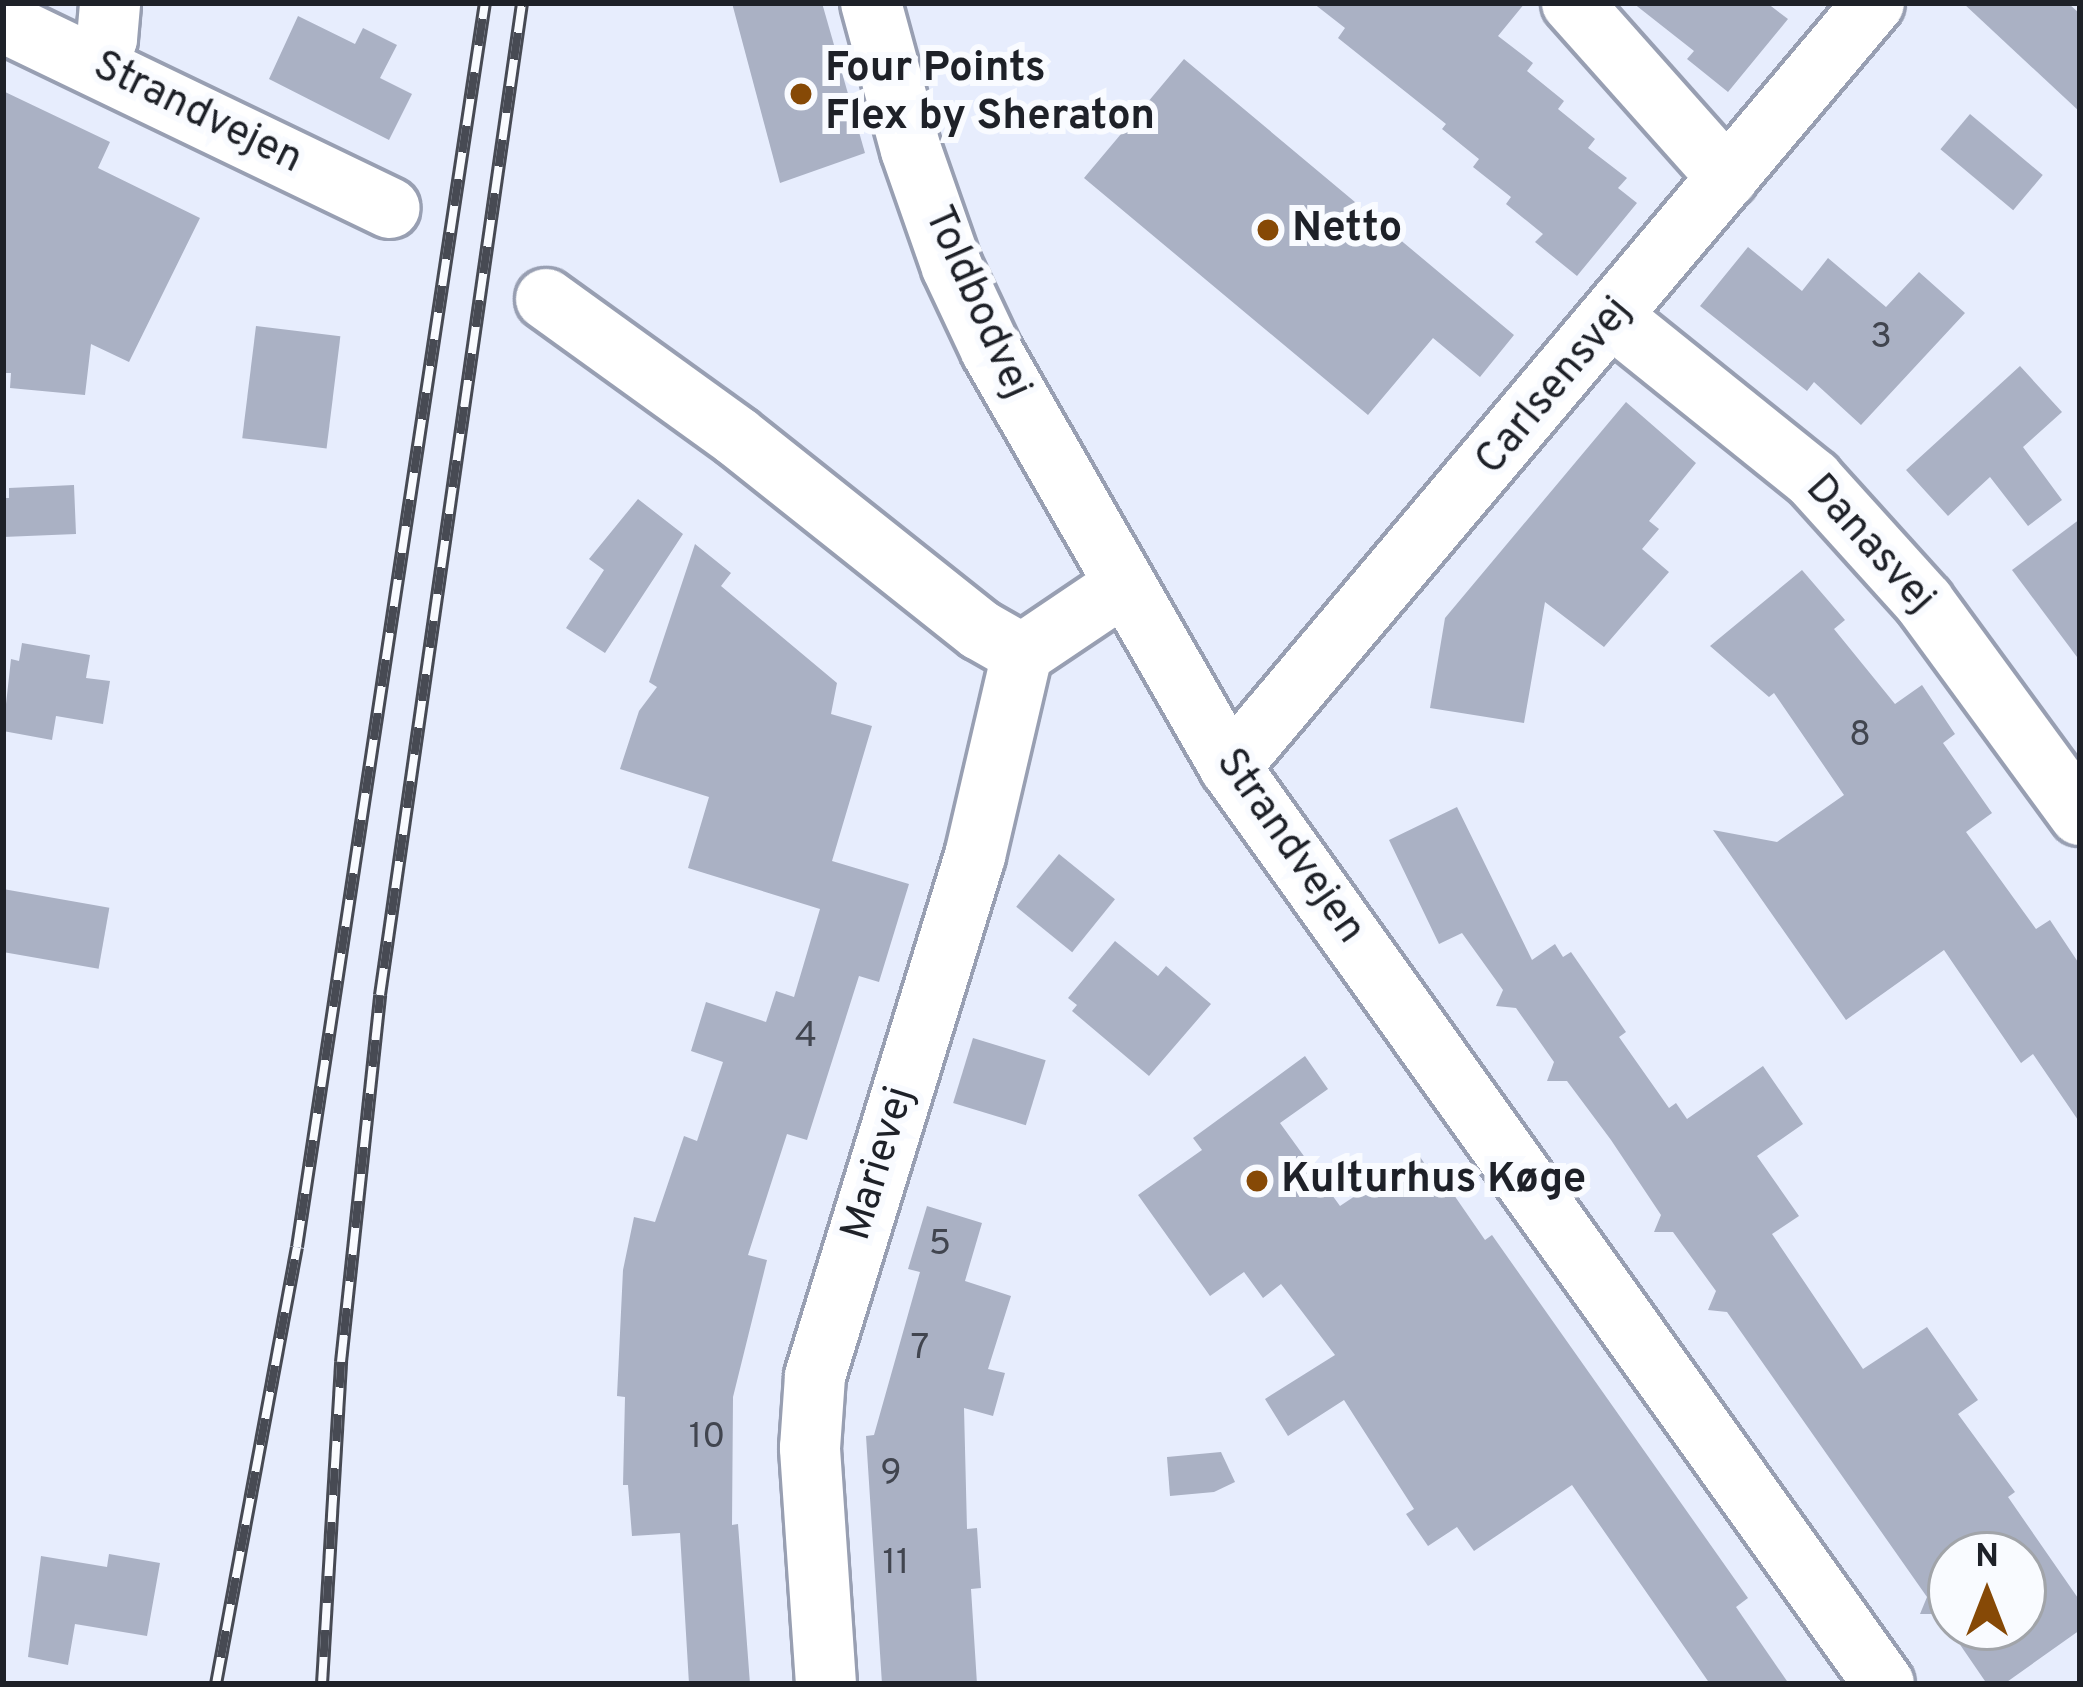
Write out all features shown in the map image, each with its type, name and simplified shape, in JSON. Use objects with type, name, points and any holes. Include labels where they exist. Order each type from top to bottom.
[{"type":"street","points":[[96,65],[107,39],[110,3]]},
{"type":"street","name":"Toldbodvej","points":[[871,3],[911,150],[952,267],[991,350],[1123,586]]},
{"type":"street","points":[[1572,3],[1728,178]]},
{"type":"street","name":"Carlsensvej","points":[[1230,767],[1874,3]]},
{"type":"street","name":"Strandvejen","points":[[3,22],[390,208]]},
{"type":"street","points":[[546,299],[736,436],[980,630],[1022,654],[1123,586]]},
{"type":"street","name":"Danasvej","points":[[1613,318],[1813,478],[1924,602],[2080,815]]},
{"type":"street","name":"Strandvejen","points":[[1123,586],[1230,767],[1884,1684]]},
{"type":"street","name":"Marievej","points":[[826,1684],[810,1448],[815,1376],[975,856],[1022,654]]},
{"type":"building","name":"Four Points Flex by Sheraton","points":[[732,3],[822,3],[865,153],[780,183]]},
{"type":"building","points":[[1313,3],[1525,3],[1498,36],[1533,63],[1527,71],[1564,101],[1558,109],[1595,139],[1588,148],[1627,178],[1618,188],[1637,203],[1577,276],[1535,242],[1543,234],[1506,204],[1511,197],[1473,167],[1479,159],[1442,129],[1446,124],[1338,38],[1345,28]]},
{"type":"building","points":[[1633,3],[1767,3],[1788,19],[1728,92],[1687,59],[1694,51]]},
{"type":"building","points":[[1963,3],[2068,3],[2080,14],[2080,112]]},
{"type":"building","points":[[298,16],[355,44],[363,28],[397,45],[380,78],[412,94],[389,140],[269,79]]},
{"type":"building","name":"Netto","points":[[1184,59],[1514,335],[1480,377],[1433,338],[1368,415],[1084,178]]},
{"type":"building","points":[[3,91],[110,142],[98,168],[200,218],[129,362],[91,344],[85,395],[10,388],[11,373],[3,373]]},
{"type":"building","points":[[1970,114],[2043,175],[2013,210],[1940,149]]},
{"type":"building","points":[[1748,247],[1802,291],[1828,258],[1886,307],[1919,272],[1965,313],[1861,425],[1814,382],[1807,391],[1700,306]]},
{"type":"building","points":[[256,326],[340,336],[327,449],[242,438]]},
{"type":"building","points":[[2020,366],[2062,412],[2023,447],[2062,500],[2028,526],[1990,477],[1948,516],[1906,470]]},
{"type":"building","points":[[1626,402],[1696,463],[1649,521],[1659,529],[1642,549],[1669,572],[1604,647],[1545,602],[1524,723],[1430,708],[1445,618]]},
{"type":"building","points":[[74,485],[76,534],[3,537],[3,498],[9,498],[9,488]]},
{"type":"building","points":[[638,499],[683,534],[605,653],[566,628],[604,570],[589,559]]},
{"type":"building","points":[[2080,519],[2080,661],[2012,570]]},
{"type":"building","points":[[695,544],[731,573],[721,586],[837,683],[831,714],[872,726],[832,861],[909,884],[879,982],[859,976],[807,1140],[787,1134],[748,1255],[767,1260],[733,1397],[732,1525],[738,1524],[750,1684],[689,1684],[680,1533],[632,1536],[628,1485],[623,1485],[625,1397],[617,1396],[623,1270],[634,1217],[655,1222],[684,1136],[697,1141],[723,1062],[691,1051],[706,1002],[766,1022],[776,991],[794,997],[820,909],[688,868],[709,797],[620,769],[639,711],[657,687],[649,682]]},
{"type":"building","points":[[1802,570],[1845,620],[1834,629],[1895,704],[1922,685],[1955,734],[1943,743],[1992,813],[1966,832],[2036,929],[2050,920],[2080,965],[2080,1123],[2033,1054],[2021,1063],[1944,950],[1846,1020],[1713,830],[1777,842],[1844,795],[1774,693],[1769,697],[1710,646]]},
{"type":"building","points":[[22,643],[90,655],[86,678],[110,681],[103,724],[56,716],[52,740],[3,731],[11,659],[19,661]]},
{"type":"building","points":[[1457,807],[1532,960],[1555,944],[1563,957],[1571,952],[1626,1032],[1619,1037],[1669,1108],[1676,1103],[1687,1119],[1763,1066],[1803,1124],[1757,1156],[1799,1216],[1772,1234],[1863,1369],[1927,1327],[1978,1400],[1958,1414],[2015,1492],[2008,1497],[2032,1531],[1927,1531],[1927,1597],[1727,1312],[1708,1310],[1716,1291],[1673,1232],[1654,1232],[1661,1215],[1611,1140],[1567,1081],[1547,1081],[1554,1062],[1516,1008],[1496,1006],[1503,990],[1462,933],[1439,944],[1389,840]]},
{"type":"building","points":[[1059,854],[1115,899],[1072,952],[1016,907]]},
{"type":"building","points":[[3,889],[109,908],[99,969],[3,952]]},
{"type":"building","points":[[1115,941],[1158,976],[1166,966],[1211,1004],[1149,1076],[1072,1011],[1077,1005],[1068,998]]},
{"type":"building","points":[[973,1038],[1046,1060],[1026,1125],[953,1103]]},
{"type":"building","points":[[1305,1056],[1328,1089],[1280,1123],[1340,1206],[1418,1154],[1440,1186],[1445,1182],[1485,1240],[1492,1235],[1748,1598],[1736,1607],[1789,1684],[1710,1684],[1572,1485],[1474,1551],[1457,1527],[1428,1546],[1406,1514],[1414,1509],[1344,1400],[1288,1436],[1265,1399],[1335,1355],[1281,1284],[1263,1298],[1244,1272],[1210,1296],[1138,1195],[1202,1150],[1193,1138]]},
{"type":"building","points":[[927,1206],[982,1223],[965,1281],[1011,1296],[988,1369],[1005,1373],[993,1416],[964,1408],[967,1529],[977,1528],[981,1588],[971,1589],[977,1684],[882,1684],[866,1436],[874,1435],[920,1272],[908,1269]]},
{"type":"building","points":[[1221,1452],[1235,1482],[1214,1492],[1170,1496],[1167,1457]]},
{"type":"building","points":[[2047,1553],[2080,1601],[2080,1630],[2004,1684],[1987,1684],[1964,1651],[2047,1651]]},
{"type":"building","points":[[109,1554],[160,1563],[147,1636],[75,1624],[68,1665],[28,1657],[41,1556],[107,1567]]},
{"type":"railway","points":[[216,1684],[297,1247],[485,3]]},
{"type":"railway","points":[[322,1684],[341,1362],[380,995],[522,3]]},
{"type":"place","name":"Four Points Flex by Sheraton","points":[[801,94]]},
{"type":"place","name":"Netto","points":[[1268,230]]},
{"type":"place","name":"Kulturhus Køge","points":[[1257,1181]]}]
